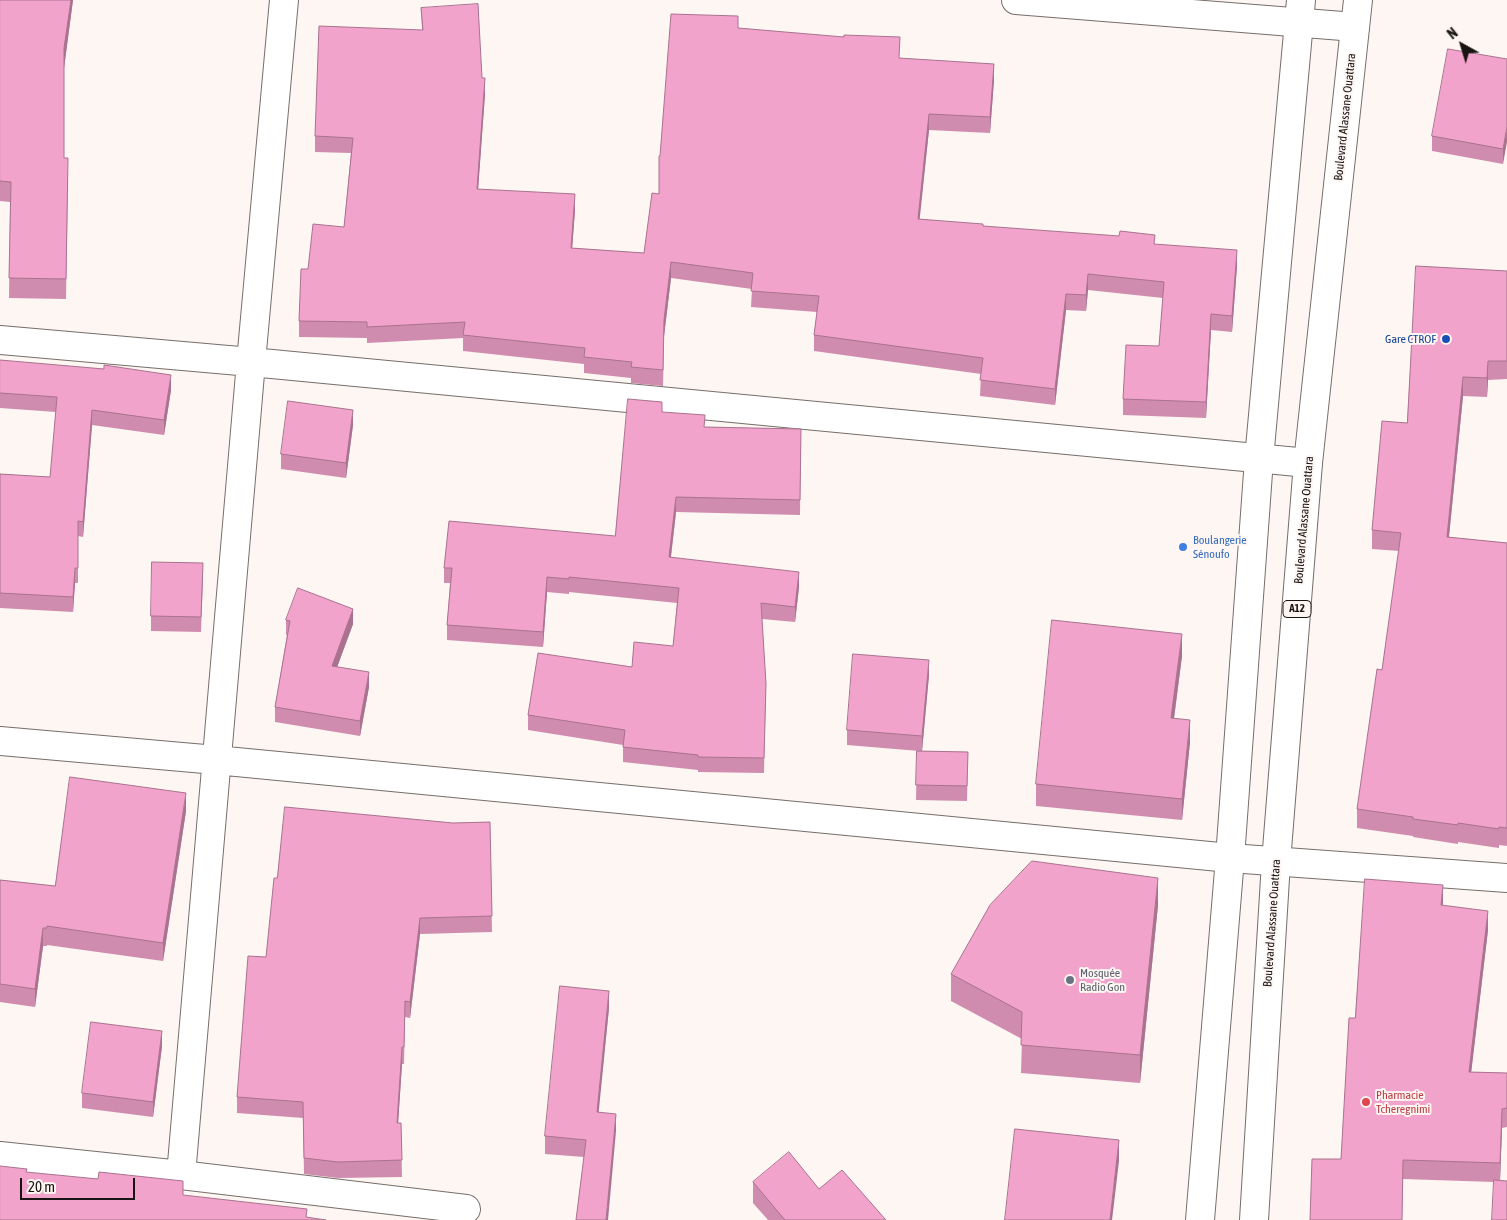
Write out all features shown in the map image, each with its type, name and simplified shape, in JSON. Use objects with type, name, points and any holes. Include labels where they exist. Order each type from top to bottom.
[{"type":"street","points":[[181,1175],[284,0]]},
{"type":"street","points":[[1016,0],[1300,11],[1355,27]]},
{"type":"street","name":"Boulevard Alassane Ouattara","points":[[1254,1220],[1276,862],[1308,464],[1358,0]]},
{"type":"street","points":[[1200,1220],[1260,459],[1300,11]]},
{"type":"street","points":[[0,340],[251,362],[1308,464]]},
{"type":"street","points":[[0,742],[216,760],[1230,858],[1507,878]]},
{"type":"street","points":[[0,1156],[181,1175],[466,1209]]},
{"type":"building","points":[[0,0],[71,0],[64,48],[64,158],[68,158],[66,279],[9,278],[11,182],[0,181]]},
{"type":"building","points":[[478,4],[482,78],[485,78],[477,189],[575,194],[571,248],[644,253],[652,193],[659,194],[659,156],[671,14],[738,16],[738,28],[844,37],[844,35],[900,37],[899,58],[994,64],[990,117],[929,114],[918,219],[1119,236],[1120,231],[1155,235],[1154,244],[1237,250],[1232,316],[1211,314],[1206,402],[1123,399],[1126,345],[1159,346],[1164,282],[1088,274],[1086,295],[1066,294],[1055,389],[980,380],[983,358],[814,335],[819,296],[751,291],[753,273],[671,262],[664,320],[663,370],[631,367],[632,362],[584,357],[585,348],[463,335],[465,322],[367,327],[367,322],[299,321],[301,269],[308,269],[313,224],[344,227],[353,138],[315,136],[319,26],[423,30],[421,8]]},
{"type":"building","points":[[1448,49],[1507,59],[1507,127],[1503,149],[1432,136]]},
{"type":"building","points":[[1416,266],[1507,271],[1507,361],[1488,361],[1487,378],[1463,377],[1447,537],[1507,543],[1507,828],[1499,827],[1499,829],[1458,823],[1458,825],[1357,809],[1377,669],[1382,670],[1401,533],[1372,530],[1382,421],[1407,423]]},
{"type":"building","points":[[0,360],[104,369],[104,365],[171,375],[164,420],[92,410],[83,522],[78,521],[78,568],[75,568],[73,597],[0,593],[0,474],[50,477],[57,397],[0,393]]},
{"type":"building","points":[[628,399],[662,402],[662,412],[705,415],[704,427],[801,429],[800,500],[676,497],[669,557],[799,572],[795,607],[761,603],[766,684],[764,758],[698,757],[698,755],[623,747],[625,730],[528,715],[538,653],[632,667],[634,642],[673,646],[679,588],[569,577],[569,579],[547,577],[543,632],[447,625],[452,568],[444,568],[449,521],[615,536]]},
{"type":"building","points":[[288,401],[353,410],[346,463],[281,454]]},
{"type":"building","points":[[152,562],[203,563],[201,617],[151,616]]},
{"type":"building","points":[[298,588],[353,609],[332,666],[369,672],[360,721],[275,707],[290,621],[286,620]]},
{"type":"building","points":[[1052,620],[1182,634],[1171,718],[1190,720],[1182,799],[1036,784]]},
{"type":"building","points":[[853,654],[929,660],[922,736],[847,730]]},
{"type":"building","points":[[917,751],[968,752],[967,786],[916,785]]},
{"type":"building","points":[[70,777],[186,793],[163,943],[47,926],[47,928],[43,928],[35,989],[0,984],[0,880],[55,886]]},
{"type":"building","points":[[285,807],[453,823],[490,822],[492,916],[420,918],[410,1002],[405,1001],[404,1047],[402,1047],[397,1123],[401,1123],[402,1160],[338,1162],[304,1158],[303,1102],[237,1097],[248,956],[266,957],[274,878],[277,878]]},
{"type":"building","points":[[1032,861],[1158,878],[1140,1055],[1021,1045],[1022,1012],[951,974],[990,905]]},
{"type":"building","points":[[1365,879],[1443,885],[1441,905],[1488,911],[1469,1072],[1507,1073],[1507,1108],[1502,1109],[1500,1163],[1403,1160],[1402,1220],[1310,1220],[1312,1159],[1341,1159],[1349,1018],[1355,1018]]},
{"type":"building","points":[[560,986],[609,991],[597,1112],[616,1114],[606,1220],[576,1220],[586,1140],[545,1136]]},
{"type":"building","points":[[91,1022],[162,1031],[153,1102],[82,1093]]},
{"type":"building","points":[[1015,1129],[1119,1140],[1110,1220],[1005,1220]]},
{"type":"building","points":[[789,1152],[819,1189],[842,1170],[886,1220],[785,1220],[753,1182]]},
{"type":"building","points":[[0,1166],[27,1169],[26,1172],[98,1179],[99,1172],[183,1181],[183,1195],[307,1209],[306,1217],[326,1220],[0,1220]]},
{"type":"building","points":[[1494,1180],[1507,1181],[1507,1220],[1492,1220]]},
{"type":"place","name":"Gare CTROF","points":[[1446,339]]},
{"type":"place","name":"Boulangerie Sénoufo","points":[[1183,547]]},
{"type":"place","name":"Mosquée Radio Gon","points":[[1070,980]]},
{"type":"place","name":"Pharmacie Tcheregnimi","points":[[1366,1102]]}]
